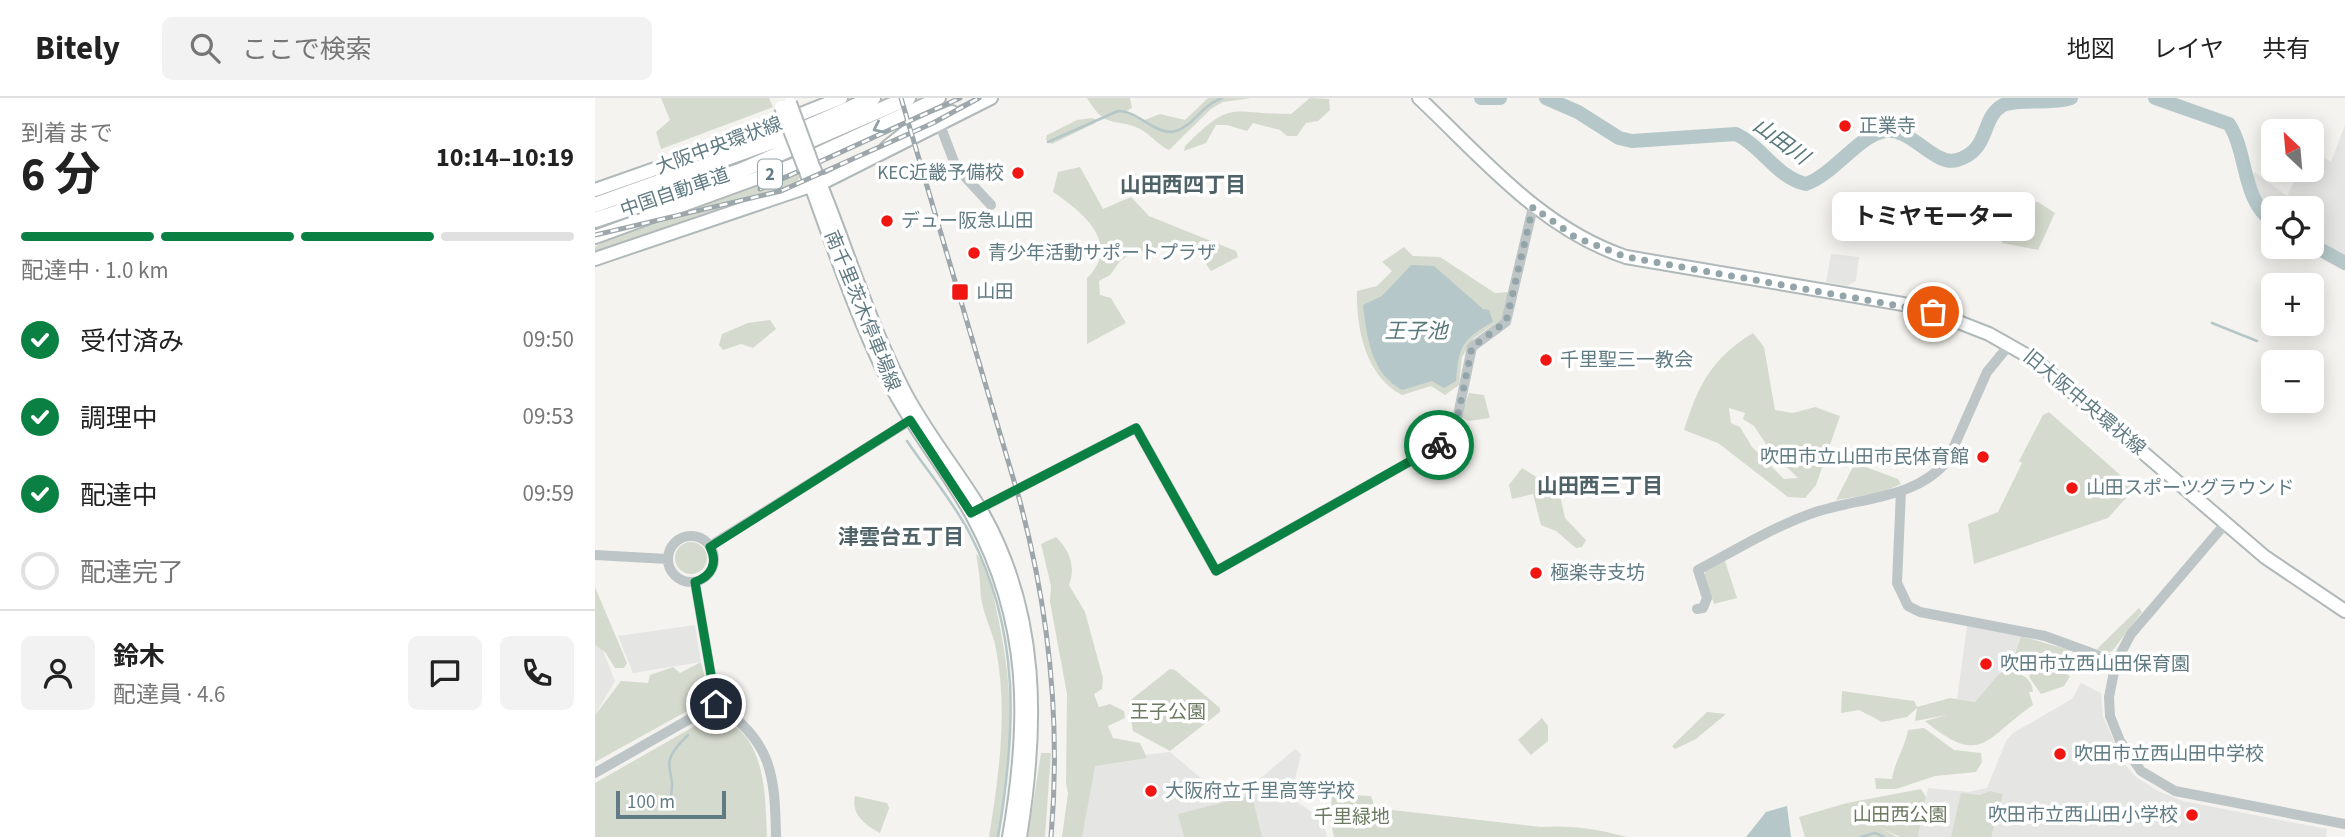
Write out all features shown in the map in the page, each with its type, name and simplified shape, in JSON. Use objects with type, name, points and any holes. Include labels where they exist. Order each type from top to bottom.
[{"type":"highway","name":"中国自動車道","points":[[595,205],[760,146],[873,98]]},
{"type":"highway","name":"中国自動車道","points":[[595,220],[740,171],[908,98]]},
{"type":"main road","name":"大阪中央環状線","points":[[595,190],[742,138],[841,98]]},
{"type":"main road","name":"旧大阪中央環状線","points":[[1419,98],[1533,207],[1575,237],[1626,257],[1903,304],[1959,320],[2010,344],[2079,396],[2225,524],[2291,577],[2345,611]]},
{"type":"main road","name":"2","points":[[595,237],[793,165],[937,99]]},
{"type":"main road","name":"2","points":[[595,259],[815,183],[879,154],[904,132],[942,120],[988,99]]},
{"type":"main road","name":"南千里茨木停車場線","points":[[784,101],[865,328],[914,417],[975,511],[1009,576],[1023,624],[1031,671],[1032,745],[1020,837]]},
{"type":"main road","name":"南千里茨木停車場線","points":[[975,511],[1006,598],[1021,673],[1023,746],[1009,837]]},
{"type":"street","points":[[942,120],[956,167],[991,205]]},
{"type":"street","points":[[975,511],[1136,428],[1216,571],[1439,445],[1458,415],[1472,347],[1506,322],[1533,207]]},
{"type":"street","points":[[1697,609],[1703,608],[1707,598],[1698,570],[1808,514],[1852,500],[1887,497],[1933,475],[1948,460],[1987,372],[2010,344]]},
{"type":"street","points":[[710,547],[914,417]]},
{"type":"street","points":[[1901,491],[1897,583],[1908,606],[1933,615],[2045,636],[2116,662]]},
{"type":"street","points":[[2225,524],[2131,634],[2116,662],[2109,697],[2110,716],[2129,758],[2159,784],[2185,794],[2345,824]]},
{"type":"street","points":[[687,537],[701,538],[710,547],[713,567],[709,574],[695,582],[677,578],[668,559],[674,545],[687,537]]},
{"type":"street","points":[[595,555],[668,559]]},
{"type":"street","points":[[695,582],[716,704],[758,740],[770,765],[776,837]]},
{"type":"street","points":[[595,772],[716,704]]},
{"type":"shaded area","points":[[2345,125],[2345,259],[2324,247],[2324,196],[2287,196],[2294,182],[2324,182],[2324,157],[2331,162]]},
{"type":"shaded area","points":[[2255,172],[2261,176],[2261,182],[2268,182],[2287,196],[2261,196],[2261,201],[2250,176]]},
{"type":"shaded area","points":[[1831,254],[1859,257],[1856,281],[1847,286],[1826,282]]},
{"type":"shaded area","points":[[695,625],[701,662],[633,673],[618,636]]},
{"type":"shaded area","name":"吹田市立西山田保育園","points":[[1967,626],[2021,636],[2007,672],[1984,697],[1975,702],[1957,699]]},
{"type":"shaded area","points":[[595,630],[615,681],[595,715]]},
{"type":"shaded area","name":"吹田市立西山田中学校","points":[[2081,683],[2101,693],[2103,717],[2124,763],[2136,777],[2158,791],[2183,801],[2327,829],[2326,837],[1918,837],[1928,788],[1968,792],[1987,788],[2006,741],[2013,733],[2072,699]]},
{"type":"shaded area","name":"大阪府立千里高等学校","points":[[1295,749],[1301,754],[1291,797],[1322,820],[1327,837],[1080,837],[1089,761],[1170,752],[1221,795],[1250,787]]},
{"type":"green space","points":[[661,98],[769,98],[773,107],[661,149],[656,132],[670,120]]},
{"type":"green space","points":[[1087,98],[1130,98],[1132,108],[1127,111],[1142,121],[1160,114],[1185,120],[1208,98],[1251,98],[1223,102],[1211,109],[1169,150],[1142,130],[1107,119],[1094,109]]},
{"type":"green space","points":[[1310,98],[1329,99],[1330,110],[1318,121],[1306,123],[1297,136],[1287,136],[1280,130],[1253,123],[1247,131],[1216,125],[1206,143],[1184,151],[1185,146],[1201,131],[1223,115],[1243,111],[1291,114]]},
{"type":"green space","points":[[1077,120],[1097,120],[1095,123],[1052,144],[1046,140],[1047,135]]},
{"type":"green space","points":[[1080,167],[1103,209],[1131,197],[1149,216],[1236,251],[1238,257],[1211,271],[1194,248],[1179,241],[1139,253],[1134,252],[1120,261],[1110,275],[1099,281],[1100,295],[1111,298],[1126,323],[1087,344],[1087,278],[1097,265],[1101,253],[1100,241],[1086,219],[1053,192],[1058,172]]},
{"type":"green space","points":[[798,170],[801,175],[797,182],[595,251],[595,247],[610,237]]},
{"type":"green space","points":[[2038,202],[2055,213],[2038,250],[2002,243],[2011,203]]},
{"type":"green space","points":[[1927,205],[1948,213],[1942,230],[1947,232],[1945,238],[1918,229]]},
{"type":"green space","name":"王子池","points":[[1404,247],[1413,256],[1440,257],[1495,293],[1509,292],[1503,318],[1474,338],[1462,357],[1459,385],[1445,395],[1431,386],[1402,395],[1390,387],[1372,364],[1361,336],[1357,291],[1377,286],[1392,271],[1382,262]]},
{"type":"green space","points":[[770,320],[776,329],[753,348],[741,344],[723,350],[719,345],[722,334],[748,323]]},
{"type":"green space","points":[[1753,333],[1764,347],[1775,410],[1793,413],[1815,407],[1840,416],[1816,485],[1805,498],[1788,497],[1718,443],[1684,430],[1695,399],[1708,374]],"holes":[[[1729,408],[1745,413],[1743,419],[1754,426],[1772,453],[1798,478],[1784,479],[1752,447],[1740,427],[1731,423]]]},
{"type":"green space","points":[[1469,393],[1484,395],[1490,418],[1469,421],[1461,417]]},
{"type":"green space","name":"山田スポーツグラウンド","points":[[2049,412],[2135,488],[2108,518],[1974,564],[1968,524],[1998,512],[2022,463],[2019,461],[2043,415]]},
{"type":"green space","points":[[1855,463],[1898,479],[1901,484],[1880,493],[1836,500]]},
{"type":"green space","points":[[1522,468],[1559,491],[1565,518],[1586,540],[1582,547],[1576,548],[1556,531],[1541,525],[1533,494],[1512,499],[1509,485]]},
{"type":"green space","points":[[1056,537],[1065,548],[1072,566],[1069,585],[1085,612],[1103,678],[1102,689],[1094,694],[1099,707],[1110,704],[1124,711],[1125,718],[1108,726],[1113,738],[1140,743],[1147,758],[1095,766],[1082,837],[1062,837],[1068,793],[1067,694],[1050,602],[1051,586],[1041,544]]},
{"type":"green space","points":[[691,542],[703,546],[707,558],[703,570],[691,574],[679,570],[675,558],[679,546]]},
{"type":"green space","points":[[976,554],[984,564],[992,587],[1007,669],[1009,749],[997,837],[989,837],[999,767],[1002,719],[1000,672],[993,636],[982,603]]},
{"type":"green space","points":[[1725,561],[1737,598],[1714,604],[1704,576],[1706,570]]},
{"type":"green space","points":[[595,587],[627,663],[624,668],[615,668],[605,652],[595,645]]},
{"type":"green space","points":[[2139,608],[2142,612],[2113,650],[2108,653],[2097,649]]},
{"type":"green space","points":[[2021,636],[2069,650],[2060,671],[2070,676],[2064,686],[2041,694],[2029,677],[2033,670],[2027,659],[2014,656]]},
{"type":"green space","points":[[701,662],[706,690],[698,705],[595,762],[595,715],[621,681],[648,683],[650,675],[673,667],[680,673]]},
{"type":"green space","name":"王子公園","points":[[1170,669],[1175,670],[1220,708],[1220,712],[1170,751],[1133,731],[1128,702]]},
{"type":"green space","points":[[2006,670],[2027,679],[2032,687],[2033,692],[2029,692],[2033,705],[1982,743],[1959,743],[1925,721],[1947,715],[1915,721],[1917,708],[1907,717],[1882,722],[1859,710],[1841,713],[1842,691],[1914,701],[1917,707],[1950,698],[1975,702],[1998,675]]},
{"type":"green space","points":[[1707,712],[1726,714],[1696,739],[1675,749],[1672,746]]},
{"type":"green space","points":[[717,718],[733,725],[746,737],[754,751],[763,785],[767,837],[595,837],[595,783],[707,719]]},
{"type":"green space","points":[[1542,718],[1548,726],[1548,741],[1531,755],[1518,740]]},
{"type":"green space","points":[[1924,728],[1954,750],[1981,753],[1982,762],[1976,772],[1935,776],[1896,789],[1876,789],[1875,778],[1892,779],[1908,730]]},
{"type":"green space","points":[[1041,753],[1051,753],[1045,837],[1028,837]]},
{"type":"green space","name":"山田西公園","points":[[1921,789],[1926,797],[1918,837],[1900,837],[1879,827],[1897,837],[1805,837],[1799,817],[1847,803]]},
{"type":"green space","points":[[1990,791],[2003,794],[1991,837],[1951,837],[1961,793],[1980,795]]},
{"type":"green space","name":"千里緑地","points":[[1332,794],[1371,796],[1375,808],[1541,827],[1584,828],[1627,837],[1334,837],[1330,819]]},
{"type":"green space","points":[[1252,795],[1262,837],[1184,837],[1178,814]]},
{"type":"green space","points":[[855,796],[887,803],[889,808],[880,833],[864,823],[857,814]]},
{"type":"water","name":"王子池","points":[[1411,265],[1434,266],[1483,309],[1489,310],[1493,322],[1468,339],[1461,351],[1456,381],[1444,388],[1432,381],[1402,390],[1383,374],[1372,354],[1363,305],[1382,296]]},
{"type":"water","points":[[1787,806],[1791,837],[1746,837],[1766,812]]},
{"type":"waterway","points":[[1048,142],[1118,111],[1133,115],[1162,130],[1176,131],[1222,98]]},
{"type":"waterway","name":"山田川","points":[[1481,98],[1500,98]]},
{"type":"waterway","name":"山田川","points":[[1546,98],[1578,112],[1619,138],[1632,141],[1736,134],[1754,146],[1786,175],[1806,184],[1827,172],[1875,134],[1895,131],[1940,158],[1957,160],[1975,149],[1991,118],[2003,105],[2071,98]]},
{"type":"waterway","name":"山田川","points":[[2155,98],[2229,124],[2239,148],[2250,189],[2261,209]]},
{"type":"waterway","name":"山田川","points":[[2324,252],[2345,263]]},
{"type":"waterway","points":[[2212,323],[2257,341]]},
{"type":"waterway","points":[[907,441],[970,534],[987,571],[998,608],[1010,683],[1008,759],[998,837]]},
{"type":"waterway","points":[[673,810],[669,802],[672,791],[669,762],[677,746],[688,735]]},
{"type":"waterway","points":[[1861,837],[1875,833],[1884,837]]},
{"type":"railway","points":[[901,98],[1019,498],[1038,582],[1053,708],[1054,794],[1051,837]]},
{"type":"railway","points":[[760,189],[960,98]]},
{"type":"railway","points":[[595,235],[781,191],[933,123],[979,98]]},
{"type":"way so far","points":[[1439,445],[1450,432],[1458,415],[1472,347],[1506,322],[1533,207],[1575,237],[1626,257],[1903,304],[1933,312]]},
{"type":"place","name":"正業寺","points":[[1845,126]]},
{"type":"place","name":"KEC近畿予備校","points":[[1018,173]]},
{"type":"place","name":"デュー阪急山田","points":[[887,221]]},
{"type":"place","name":"青少年活動サポートプラザ","points":[[974,253]]},
{"type":"place","name":"山田","points":[[960,292]]},
{"type":"place","name":"トミヤモーター","points":[[1933,312]]},
{"type":"place","name":"千里聖三一教会","points":[[1546,360]]},
{"type":"place","name":"吹田市立山田市民体育館","points":[[1983,457]]},
{"type":"place","name":"山田スポーツグラウンド","points":[[2072,488]]},
{"type":"place","name":"極楽寺支坊","points":[[1536,573]]},
{"type":"place","name":"吹田市立西山田保育園","points":[[1986,664]]},
{"type":"place","name":"吹田市立西山田中学校","points":[[2060,754]]},
{"type":"place","name":"大阪府立千里高等学校","points":[[1151,791]]},
{"type":"place","name":"吹田市立西山田小学校","points":[[2192,815]]},
{"type":"district","name":"山田西四丁目","points":[[1183,185]]},
{"type":"district","name":"山田西三丁目","points":[[1600,486]]},
{"type":"district","name":"津雲台五丁目","points":[[901,537]]},
{"type":"route","points":[[716,704],[695,582],[709,574],[713,567],[710,547],[910,420],[971,513],[1136,428],[1216,571],[1439,445]]}]
